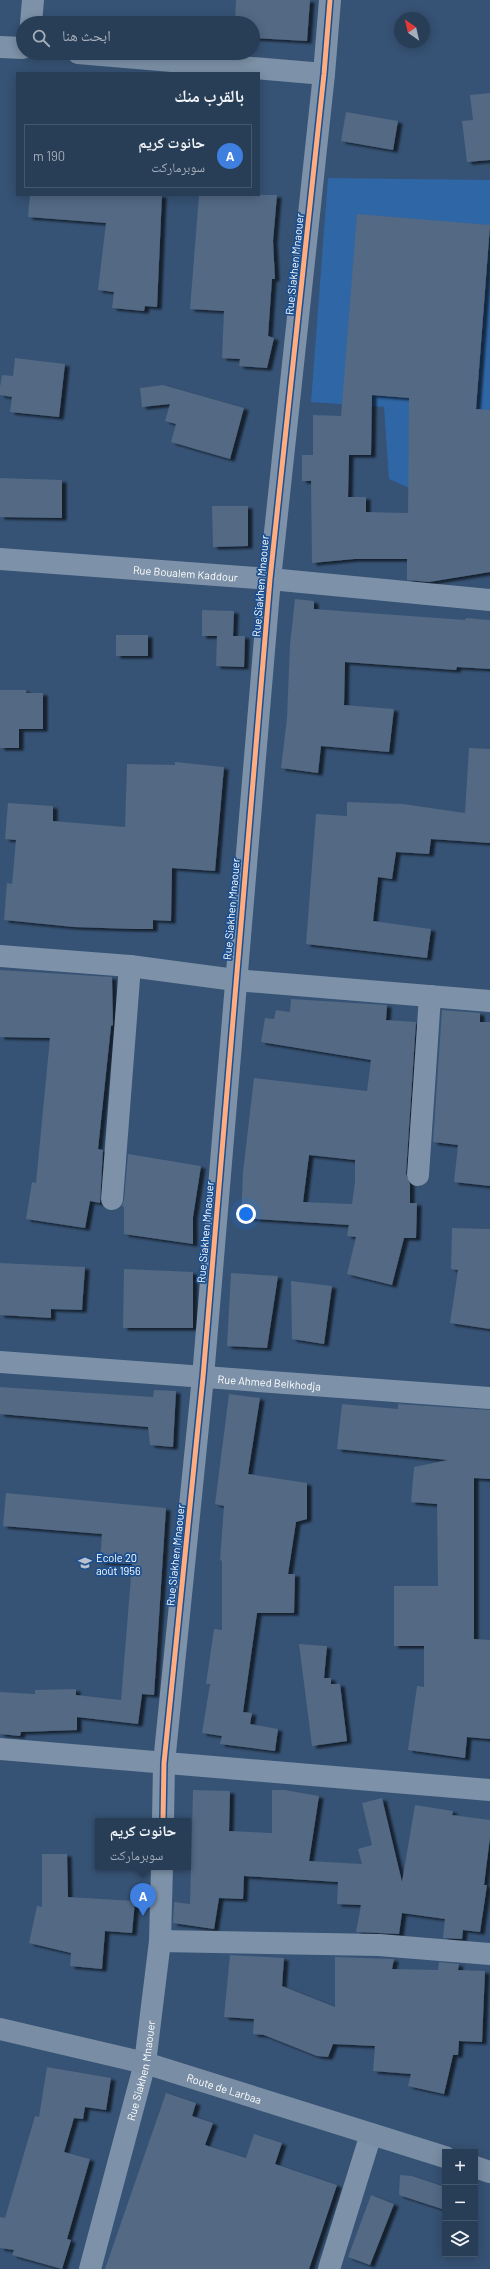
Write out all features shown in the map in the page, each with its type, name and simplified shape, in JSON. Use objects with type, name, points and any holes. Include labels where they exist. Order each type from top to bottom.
[{"type":"main road","name":"Route de Larbaa","points":[[0,2029],[145,2064],[442,2157]]},
{"type":"main road","points":[[478,2168],[490,2172]]},
{"type":"street","points":[[32,16],[33,0]]},
{"type":"street","name":"Rue Siakhen Mnaouer","points":[[163,1818],[164,1763],[203,1377],[235,980],[270,579],[324,74],[330,0]]},
{"type":"street","points":[[0,47],[16,48]]},
{"type":"street","points":[[160,60],[324,74]]},
{"type":"street","name":"Rue Boualem Kaddour","points":[[0,559],[270,579],[490,600]]},
{"type":"street","points":[[0,956],[130,966],[235,980],[490,1001]]},
{"type":"street","points":[[112,1199],[130,966]]},
{"type":"street","points":[[418,1175],[430,996]]},
{"type":"street","name":"Rue Ahmed Belkhodja","points":[[0,1362],[490,1398]]},
{"type":"street","points":[[0,1750],[490,1790]]},
{"type":"street","name":"Rue Siakhen Mnaouer","points":[[90,2269],[145,2064],[160,1941],[162,1870]]},
{"type":"street","points":[[160,1941],[378,1945],[490,1954]]},
{"type":"street","points":[[329,2269],[371,2134]]},
{"type":"street","points":[[478,2162],[490,2160]]},
{"type":"shaded area","points":[[328,178],[490,180],[490,524],[389,479],[384,407],[311,402]]},
{"type":"building","points":[[236,0],[310,0],[307,41],[260,38],[260,16],[235,16]]},
{"type":"building","points":[[490,93],[490,160],[467,162],[462,121],[473,120],[470,95]]},
{"type":"building","points":[[346,112],[398,121],[393,150],[341,141]]},
{"type":"building","points":[[277,195],[273,241],[275,279],[272,279],[268,336],[274,338],[267,368],[239,366],[240,359],[222,358],[224,311],[190,309],[199,196]]},
{"type":"building","points":[[30,196],[162,196],[157,307],[145,306],[144,311],[112,308],[114,292],[98,290],[106,223],[28,217]]},
{"type":"building","points":[[357,214],[490,225],[476,409],[490,410],[490,572],[429,582],[407,580],[407,559],[354,559],[312,563],[311,481],[302,481],[302,455],[313,455],[313,415],[341,416]],"holes":[[[372,395],[409,398],[408,513],[366,512],[366,497],[348,497],[349,455],[371,455]]]},
{"type":"building","points":[[15,358],[65,364],[59,417],[10,412],[12,397],[0,395],[0,387],[2,375],[13,376]]},
{"type":"building","points":[[163,385],[244,408],[230,459],[171,442],[176,424],[165,421],[170,404],[142,407],[140,388]]},
{"type":"building","points":[[0,478],[62,480],[62,518],[0,517]]},
{"type":"building","points":[[212,506],[248,506],[248,546],[213,547]]},
{"type":"building","points":[[295,599],[314,601],[314,609],[465,620],[466,618],[490,620],[490,669],[457,667],[456,670],[345,662],[344,705],[394,709],[389,752],[321,746],[318,773],[281,768],[287,718],[290,644]]},
{"type":"building","points":[[202,610],[234,611],[233,636],[245,636],[244,667],[216,666],[217,636],[202,636]]},
{"type":"building","points":[[116,635],[148,635],[148,656],[116,656]]},
{"type":"building","points":[[0,690],[26,690],[26,693],[43,693],[43,729],[19,729],[19,748],[0,748]]},
{"type":"building","points":[[469,748],[490,749],[490,843],[431,839],[429,854],[396,852],[392,879],[378,877],[373,921],[431,929],[427,958],[306,944],[316,814],[347,816],[347,802],[403,804],[465,813]]},
{"type":"building","points":[[175,762],[224,767],[215,871],[172,868],[171,921],[153,920],[153,929],[134,929],[74,927],[4,920],[7,883],[12,884],[16,840],[5,839],[8,803],[53,806],[53,821],[125,827],[127,764],[175,765]]},
{"type":"building","points":[[0,970],[112,977],[113,1025],[111,1026],[98,1149],[103,1150],[100,1203],[90,1201],[85,1228],[26,1219],[32,1182],[36,1183],[50,1038],[0,1037]]},
{"type":"building","points":[[291,999],[387,1005],[386,1020],[416,1022],[406,1174],[410,1184],[410,1203],[417,1203],[416,1238],[404,1238],[392,1285],[347,1274],[356,1237],[347,1236],[349,1225],[241,1218],[243,1172],[254,1078],[367,1091],[371,1060],[261,1042],[265,1018],[274,1019],[276,1010],[290,1012]],"holes":[[[309,1155],[355,1160],[355,1182],[352,1204],[303,1202]]]},
{"type":"building","points":[[442,1010],[480,1013],[480,1022],[490,1022],[490,1186],[454,1182],[458,1145],[433,1142]]},
{"type":"building","points":[[128,1154],[201,1166],[193,1217],[193,1244],[124,1234],[124,1207],[122,1206],[124,1200]]},
{"type":"building","points":[[452,1228],[490,1229],[490,1329],[450,1323],[458,1270],[451,1269]]},
{"type":"building","points":[[0,1263],[85,1267],[82,1310],[51,1309],[51,1318],[0,1315]]},
{"type":"building","points":[[124,1269],[193,1272],[193,1328],[123,1328]]},
{"type":"building","points":[[231,1273],[278,1276],[267,1348],[227,1346]]},
{"type":"building","points":[[291,1281],[332,1286],[324,1344],[292,1339]]},
{"type":"building","points":[[0,1387],[153,1397],[154,1390],[176,1391],[173,1447],[150,1445],[148,1427],[0,1414]]},
{"type":"building","points":[[229,1394],[260,1398],[248,1474],[307,1483],[307,1519],[296,1522],[288,1574],[295,1574],[294,1613],[257,1613],[243,1712],[252,1713],[250,1724],[278,1729],[275,1751],[220,1744],[222,1736],[202,1733],[210,1684],[206,1684],[214,1629],[222,1630],[222,1561],[220,1560],[224,1506],[215,1504]]},
{"type":"building","points":[[342,1404],[398,1409],[398,1404],[490,1410],[490,1479],[474,1478],[474,1639],[490,1640],[490,1739],[467,1737],[465,1758],[408,1750],[417,1686],[424,1687],[424,1646],[394,1646],[394,1586],[438,1586],[437,1504],[411,1502],[414,1467],[448,1460],[337,1449]]},
{"type":"building","points":[[6,1493],[166,1508],[154,1695],[142,1694],[138,1724],[77,1717],[77,1730],[21,1732],[20,1736],[0,1734],[0,1692],[35,1694],[35,1690],[76,1689],[76,1695],[121,1700],[132,1564],[100,1562],[102,1534],[3,1526]]},
{"type":"building","points":[[299,1644],[327,1646],[324,1678],[331,1678],[331,1684],[340,1684],[347,1741],[312,1746]]},
{"type":"building","points":[[193,1790],[230,1791],[229,1831],[272,1833],[272,1790],[285,1790],[319,1796],[309,1861],[362,1864],[358,1849],[372,1845],[362,1803],[382,1798],[402,1882],[415,1805],[453,1811],[452,1815],[490,1820],[490,1837],[484,1885],[487,1885],[480,1932],[463,1930],[462,1939],[443,1938],[445,1919],[402,1913],[399,1934],[356,1932],[361,1905],[337,1904],[338,1882],[244,1876],[243,1899],[219,1898],[214,1929],[173,1923],[174,1902],[190,1904]]},
{"type":"building","points":[[42,1854],[67,1854],[68,1897],[135,1901],[132,1933],[105,1931],[102,1969],[70,1966],[71,1953],[29,1943],[37,1906],[42,1907]]},
{"type":"building","points":[[230,1955],[284,1958],[282,1986],[335,2007],[335,1957],[394,1959],[392,1969],[438,1970],[439,1962],[459,1964],[458,1970],[485,1971],[482,2042],[459,2041],[458,2055],[453,2055],[444,2094],[408,2086],[411,2074],[373,2071],[375,2046],[333,2044],[328,2057],[317,2056],[264,2035],[253,2034],[254,2019],[224,2017]]},
{"type":"building","points":[[47,2067],[111,2078],[106,2110],[85,2107],[83,2119],[74,2118],[64,2152],[90,2159],[67,2239],[71,2240],[62,2269],[12,2255],[14,2250],[0,2248],[0,2217],[5,2218],[35,2116],[39,2117]]},
{"type":"building","points":[[166,2093],[196,2103],[192,2116],[213,2123],[205,2145],[246,2158],[254,2134],[282,2143],[275,2164],[337,2185],[309,2269],[105,2269]]},
{"type":"building","points":[[400,2175],[412,2176],[442,2186],[442,2209],[399,2195]]},
{"type":"building","points":[[371,2195],[394,2204],[370,2265],[348,2257]]},
{"type":"cycle path","points":[[163,1818],[164,1763],[203,1377],[270,579],[324,74],[330,0]]},
{"type":"place","name":"Ecole 20 août 1956","points":[[85,1563]]},
{"type":"place","name":"حانوت كريم","points":[[143,1916]]}]
